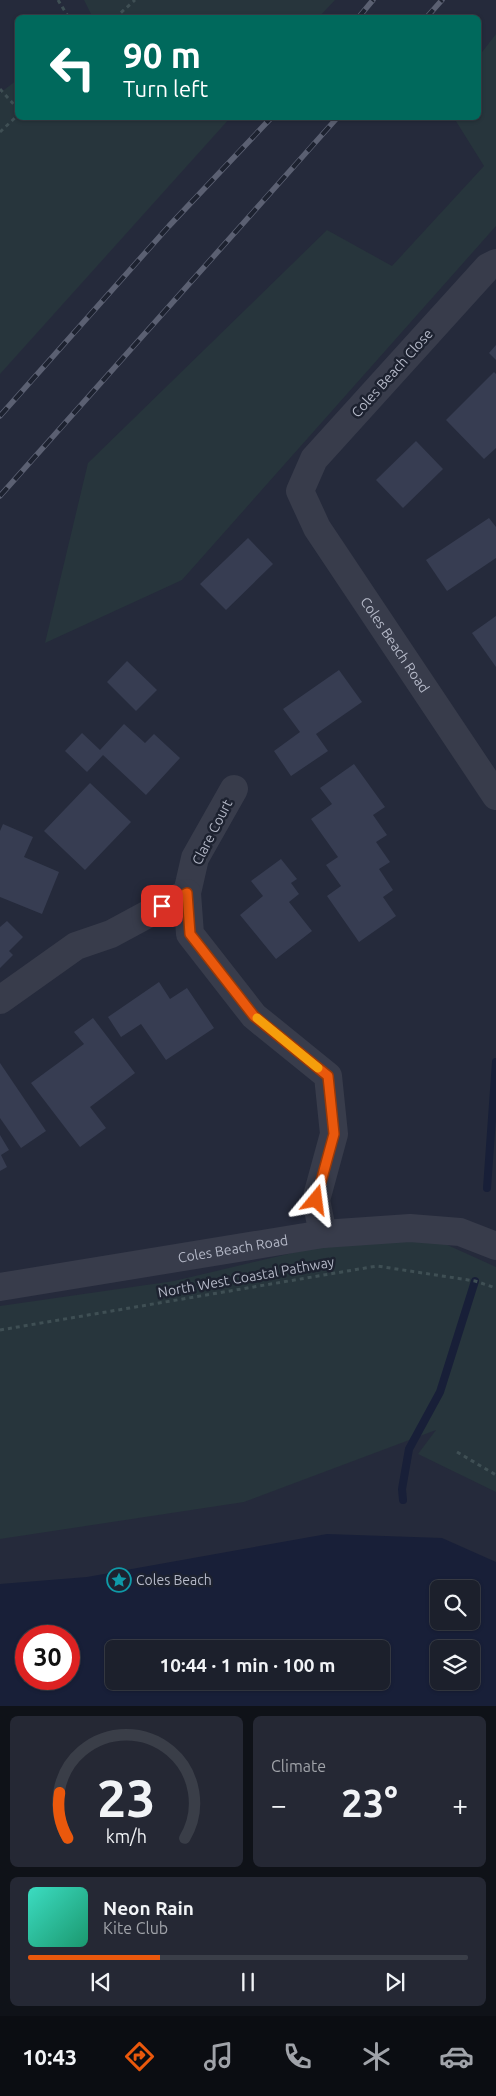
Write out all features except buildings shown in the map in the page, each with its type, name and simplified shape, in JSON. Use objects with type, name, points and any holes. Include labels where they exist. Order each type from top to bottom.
[{"type":"street","name":"Coles Beach Close","points":[[300,491],[314,459],[488,267],[496,263]]},
{"type":"street","name":"Coles Beach Road","points":[[300,491],[317,528],[496,796]]},
{"type":"street","name":"Clare Court","points":[[234,788],[195,858],[187,893],[190,934],[254,1016],[328,1076],[334,1134],[316,1200],[324,1234]]},
{"type":"street","points":[[0,1000],[76,946],[111,934],[187,893]]},
{"type":"street","name":"Coles Beach Road","points":[[0,1288],[324,1234],[410,1228],[460,1232],[496,1246]]},
{"type":"path","points":[[58,0],[67,15]]},
{"type":"path","points":[[118,15],[135,0]]},
{"type":"path","points":[[0,89],[15,106]]},
{"type":"path","points":[[0,132],[15,118]]},
{"type":"path","name":"North West Coastal Pathway","points":[[0,1330],[377,1266],[474,1281],[496,1288]]},
{"type":"path","points":[[457,1452],[496,1475]]},
{"type":"shaded area","points":[[84,0],[335,0],[321,15],[92,15]]},
{"type":"shaded area","points":[[496,34],[496,226],[182,580],[45,643],[88,463],[327,230],[392,266],[484,166],[455,120],[481,120],[481,53]]},
{"type":"shaded area","points":[[15,82],[15,120],[228,120],[0,374],[0,93]]},
{"type":"shaded area","points":[[375,1240],[443,1243],[496,1267],[496,1492],[418,1454],[436,1430],[244,1502],[0,1539],[0,1306],[174,1281],[309,1249]]},
{"type":"water","points":[[327,1534],[442,1538],[496,1562],[496,1706],[0,1706],[0,1584],[87,1577]]},
{"type":"waterway","points":[[487,1188],[496,1062]]},
{"type":"waterway","points":[[403,1500],[402,1489],[409,1449],[440,1392],[475,1281]]},
{"type":"railway","points":[[360,15],[373,0]]},
{"type":"railway","points":[[429,15],[442,0]]},
{"type":"railway","points":[[0,416],[169,226],[269,120]]},
{"type":"railway","points":[[0,496],[335,120]]},
{"type":"slow traffic","points":[[257,1018],[318,1068]]},
{"type":"place","name":"Coles Beach","points":[[119,1580]]},
{"type":"route","points":[[162,906],[187,893],[190,934],[254,1016],[328,1076],[334,1134],[316,1200]]}]
